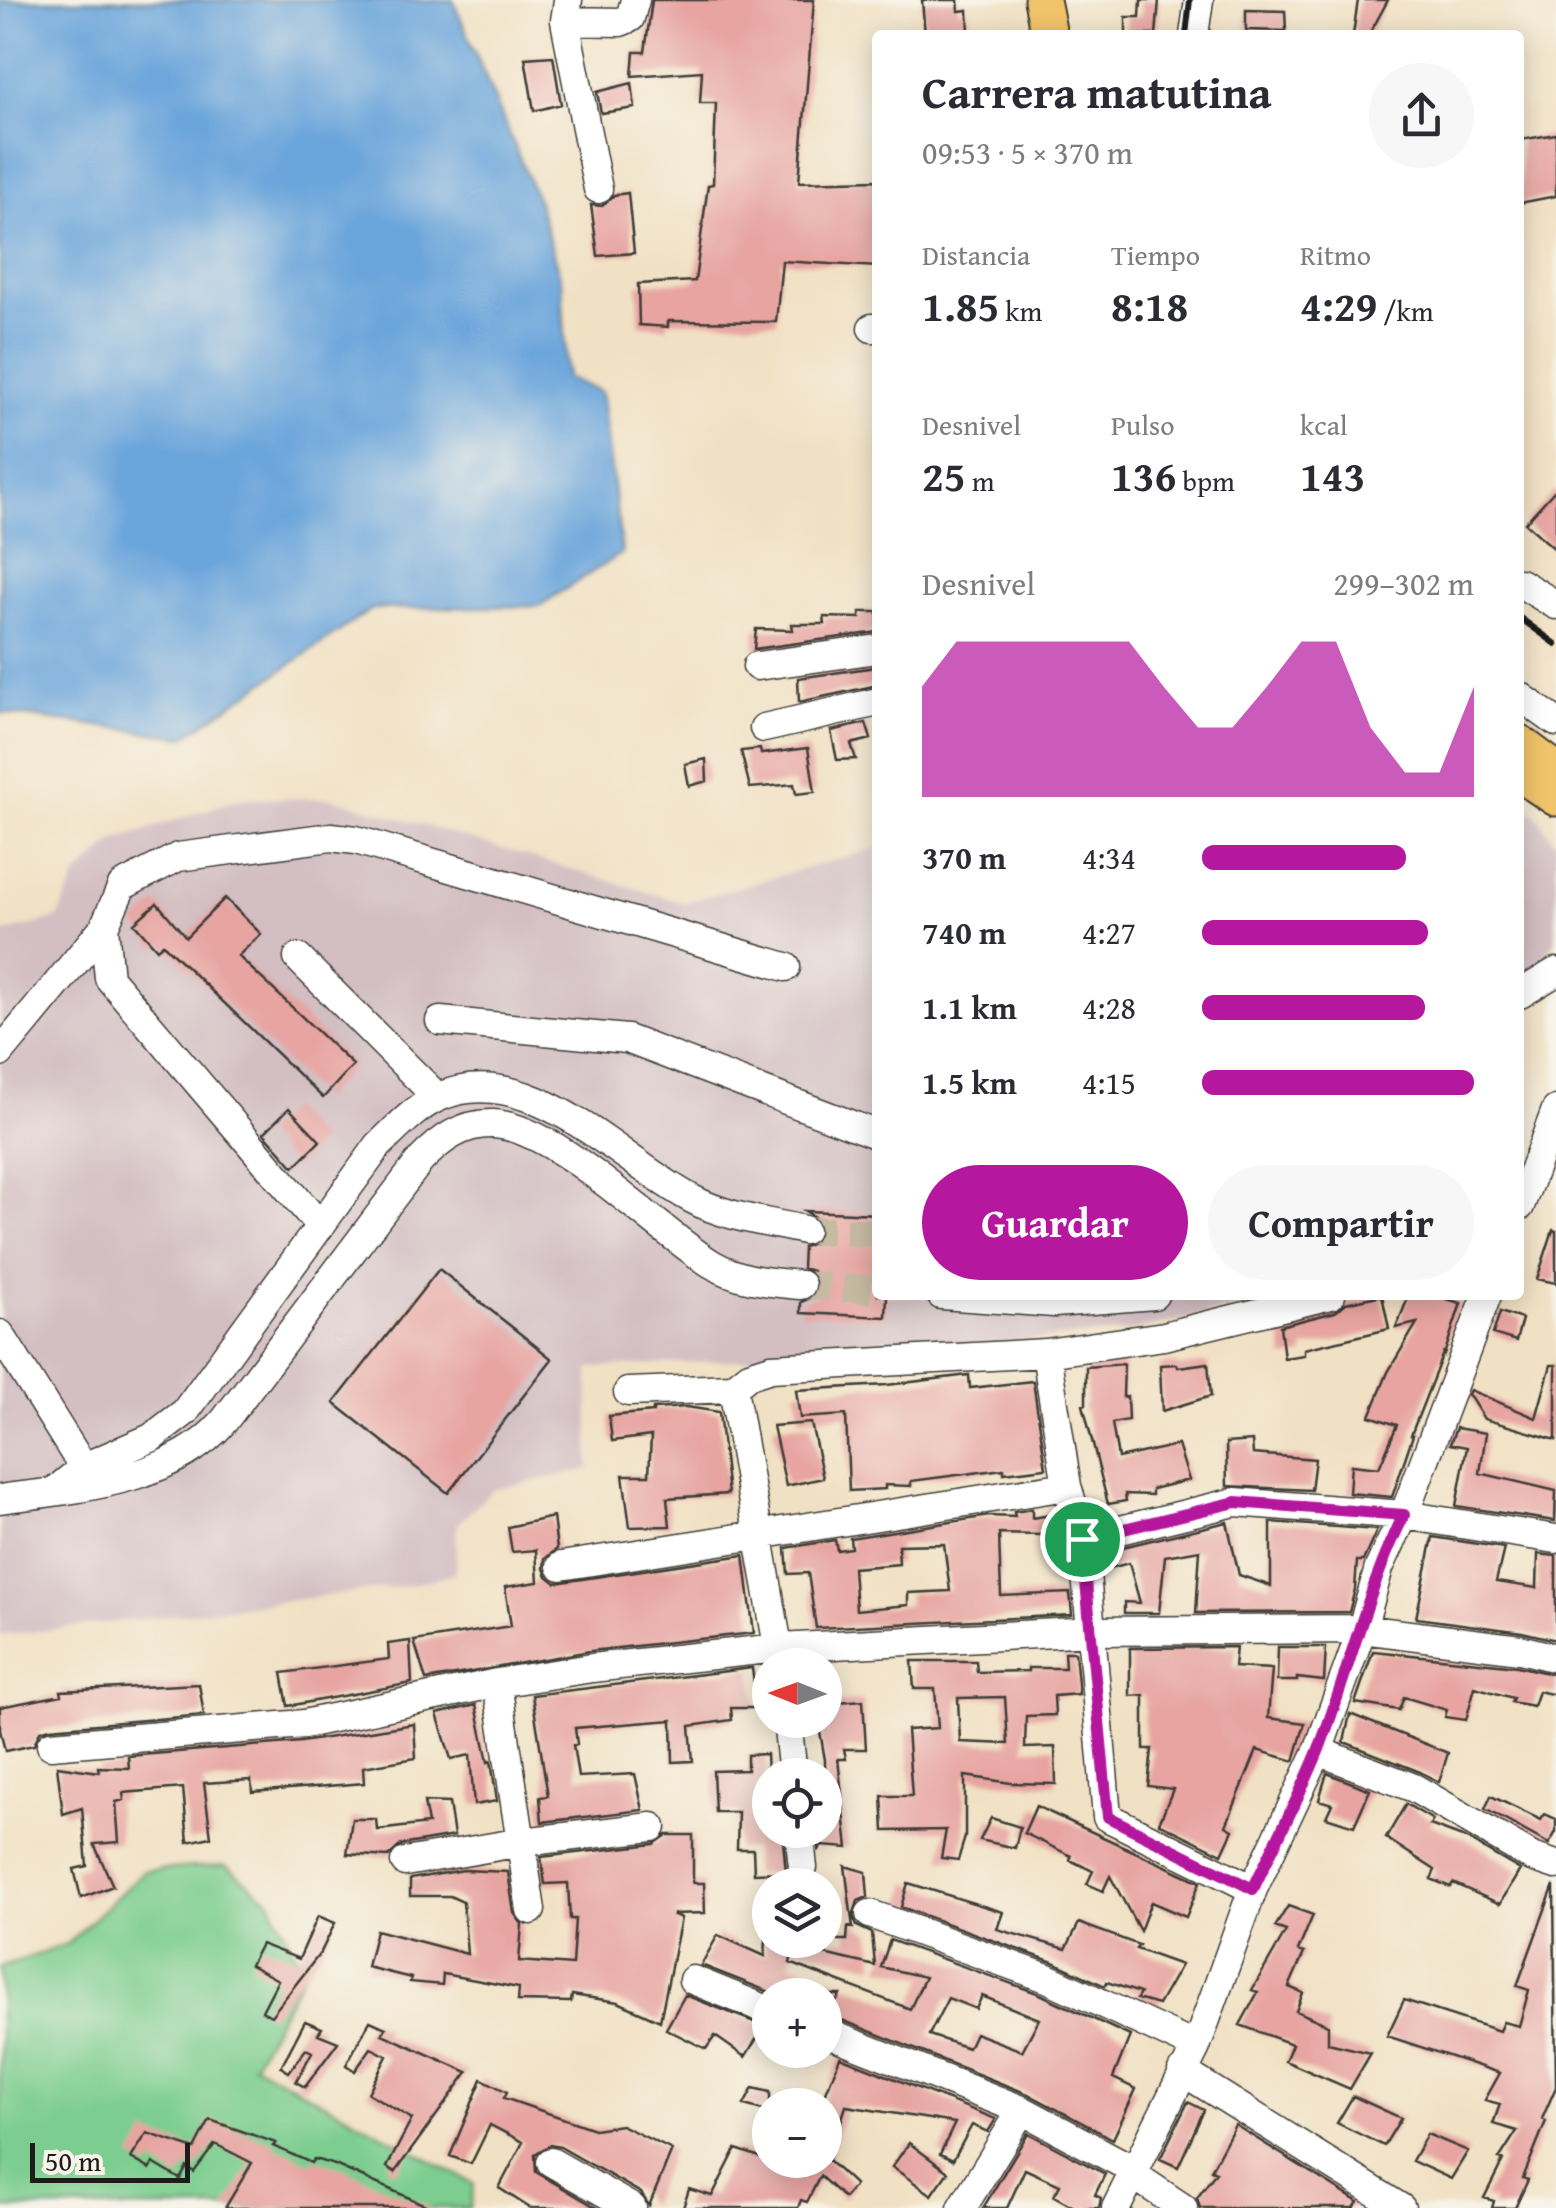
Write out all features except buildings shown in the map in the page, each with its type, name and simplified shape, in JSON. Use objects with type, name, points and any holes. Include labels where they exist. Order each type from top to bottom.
[{"type":"main road","points":[[1042,0],[1048,30]]},
{"type":"main road","points":[[1535,762],[1556,798]]},
{"type":"street","points":[[598,190],[566,10],[620,22],[630,18],[635,0]]},
{"type":"street","points":[[1195,30],[1199,0]]},
{"type":"street","points":[[1524,585],[1556,604]]},
{"type":"street","points":[[757,666],[872,650]]},
{"type":"street","points":[[1524,699],[1556,722]]},
{"type":"street","points":[[764,728],[872,703]]},
{"type":"street","points":[[0,1053],[104,927],[122,886],[178,857],[332,836],[786,967]]},
{"type":"street","points":[[104,927],[109,978],[320,1226]]},
{"type":"street","points":[[298,958],[438,1098]]},
{"type":"street","points":[[1524,992],[1556,972]]},
{"type":"street","points":[[440,1021],[626,1040],[872,1133]]},
{"type":"street","points":[[89,1477],[185,1412],[379,1146],[407,1118],[438,1098],[472,1087],[509,1089],[543,1101],[698,1202],[804,1230]]},
{"type":"street","points":[[1524,1195],[1556,1110]]},
{"type":"street","points":[[0,1499],[55,1491],[89,1477],[186,1454],[212,1435],[420,1161],[440,1141],[464,1128],[492,1124],[520,1129],[554,1146],[711,1263],[742,1279],[802,1285]]},
{"type":"street","points":[[1004,1300],[1054,1304],[1098,1300]]},
{"type":"street","points":[[628,1392],[734,1388],[748,1375],[771,1368],[1046,1353],[1164,1336],[1311,1300]]},
{"type":"street","points":[[1116,2208],[1189,2058],[1253,1889],[1318,1751],[1362,1629],[1379,1568],[1404,1515],[1484,1300]]},
{"type":"street","points":[[0,1333],[89,1477]]},
{"type":"street","points":[[1046,1353],[1067,1486],[1082,1539],[1108,1817],[1253,1889]]},
{"type":"street","points":[[734,1388],[779,1648]]},
{"type":"street","points":[[561,1566],[1067,1486]]},
{"type":"street","points":[[1082,1539],[1236,1502],[1404,1515],[1556,1539]]},
{"type":"street","points":[[842,1651],[1092,1632],[1362,1629],[1520,1649],[1556,1658]]},
{"type":"street","points":[[51,1745],[304,1724],[497,1682],[592,1668],[752,1658]]},
{"type":"street","points":[[497,1682],[530,1910]]},
{"type":"street","points":[[1318,1751],[1414,1788],[1532,1857],[1556,1864]]},
{"type":"street","points":[[405,1862],[522,1842],[652,1827]]},
{"type":"street","points":[[801,1848],[803,1868]]},
{"type":"street","points":[[870,1914],[1047,1978],[1189,2058],[1402,2208]]},
{"type":"street","points":[[693,1980],[752,2003]]},
{"type":"street","points":[[842,2039],[1022,2110],[1133,2172],[1183,2208]]},
{"type":"street","points":[[962,2208],[1022,2110]]},
{"type":"street","points":[[551,2162],[632,2208]]},
{"type":"shaded area","points":[[332,798],[684,903],[872,849],[872,1300],[1272,1300],[1127,1332],[864,1353],[589,1368],[589,1469],[492,1490],[457,1525],[455,1573],[406,1586],[0,1636],[0,934],[58,918],[76,877],[114,841],[238,799]]},
{"type":"shaded area","points":[[1524,807],[1535,814],[1556,844],[1556,940],[1537,966],[1524,975]]},
{"type":"green space","points":[[225,1865],[269,1899],[304,1972],[253,2064],[474,2184],[470,2208],[0,2208],[0,1968],[67,1944],[144,1871]]},
{"type":"water","points":[[0,0],[453,0],[538,202],[562,284],[567,378],[601,392],[622,553],[539,606],[372,609],[184,737],[0,713]]},
{"type":"tunnel","points":[[804,1230],[872,1233]]},
{"type":"tunnel","points":[[801,1285],[872,1290]]},
{"type":"railway","points":[[1187,30],[1190,0]]},
{"type":"railway","points":[[1524,621],[1556,644]]},
{"type":"route","points":[[1236,1502],[1404,1515],[1379,1568],[1362,1629],[1318,1751],[1253,1889],[1108,1817],[1082,1539],[1236,1502]]}]
